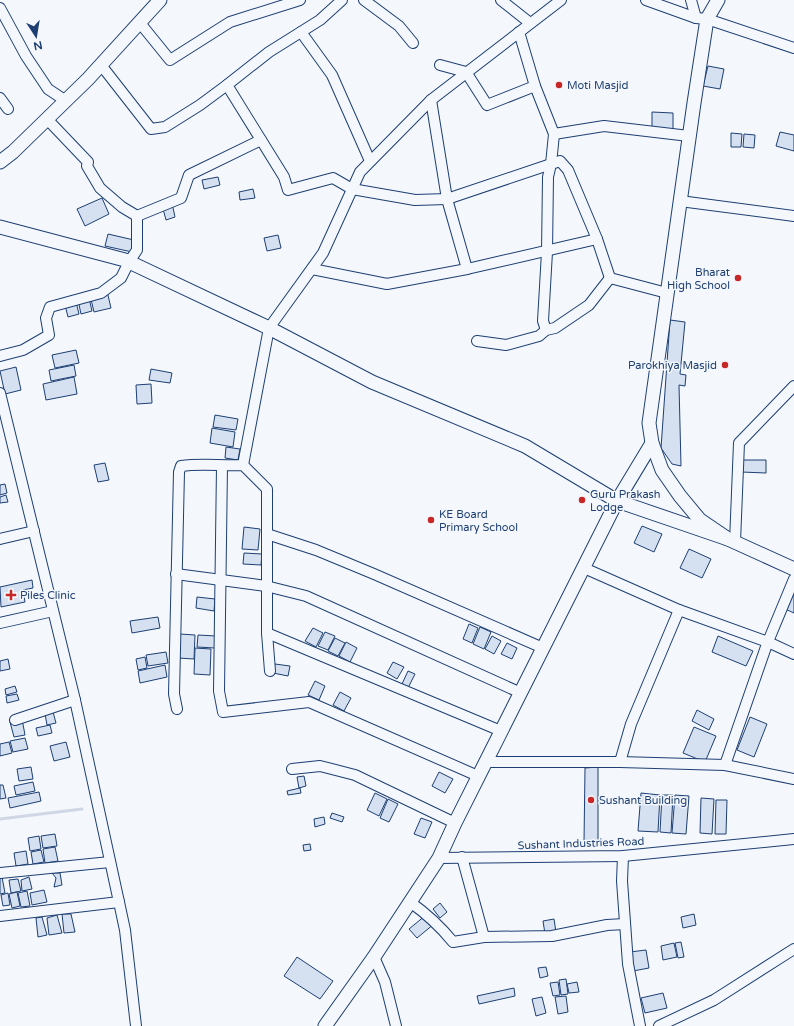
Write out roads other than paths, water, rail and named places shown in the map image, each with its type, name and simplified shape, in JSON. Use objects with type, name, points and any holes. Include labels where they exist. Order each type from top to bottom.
[{"type":"main road","points":[[0,162],[66,101],[160,0]]},
{"type":"main road","points":[[718,0],[702,19],[689,136],[649,423],[652,443],[662,470],[680,496],[700,520],[731,541]]},
{"type":"main road","points":[[0,227],[129,262],[270,328],[372,382],[525,446],[617,501],[731,541],[794,569]]},
{"type":"main road","points":[[325,1026],[374,957],[439,858],[455,822],[617,501],[652,443]]},
{"type":"street","points":[[140,23],[170,60],[230,22],[300,0]]},
{"type":"street","points":[[101,65],[151,129],[165,127],[200,105],[269,52],[320,20],[342,0]]},
{"type":"street","points":[[364,0],[399,26],[413,43]]},
{"type":"street","points":[[501,0],[530,24]]},
{"type":"street","points":[[515,0],[516,12]]},
{"type":"street","points":[[243,465],[270,328],[323,253],[360,172],[431,100],[561,0]]},
{"type":"street","points":[[646,0],[794,48]]},
{"type":"street","points":[[691,0],[702,19]]},
{"type":"street","points":[[0,8],[26,56],[48,89],[66,101]]},
{"type":"street","points":[[301,32],[332,75],[370,162]]},
{"type":"street","points":[[519,32],[535,86],[554,134],[548,177],[543,321],[546,330]]},
{"type":"street","points":[[440,65],[466,72],[486,105],[535,86]]},
{"type":"street","points":[[227,85],[284,177],[288,190],[333,178],[352,189],[415,200],[447,199],[560,161],[568,170],[610,278]]},
{"type":"street","points":[[0,98],[8,109]]},
{"type":"street","points":[[431,100],[447,199],[467,269]]},
{"type":"street","points":[[47,119],[88,162],[87,166],[100,188],[137,216]]},
{"type":"street","points":[[554,134],[604,126],[689,136]]},
{"type":"street","points":[[137,216],[181,198],[189,175],[261,140]]},
{"type":"street","points":[[680,200],[794,216]]},
{"type":"street","points":[[0,356],[22,350],[49,335],[46,318],[50,307],[101,293],[121,278],[129,262],[138,250],[137,216]]},
{"type":"street","points":[[312,269],[387,284],[546,252],[596,239]]},
{"type":"street","points":[[610,278],[667,293]]},
{"type":"street","points":[[477,341],[506,345],[539,336],[546,330],[555,328],[589,305],[610,278]]},
{"type":"street","points":[[731,541],[739,443],[794,386]]},
{"type":"street","points":[[0,393],[75,700],[119,902],[125,930],[136,1026]]},
{"type":"street","points":[[177,709],[174,694],[178,472],[181,466],[190,464],[222,466],[243,465],[267,489],[266,586],[267,633],[270,671]]},
{"type":"street","points":[[222,466],[219,691],[223,712],[309,702],[478,776]]},
{"type":"street","points":[[0,539],[34,531]]},
{"type":"street","points":[[267,534],[316,550],[543,648]]},
{"type":"street","points":[[584,568],[679,610],[768,642],[794,654]]},
{"type":"street","points":[[176,574],[266,586],[306,596],[521,693]]},
{"type":"street","points":[[725,765],[768,642],[794,578]]},
{"type":"street","points":[[620,762],[631,724],[679,610]]},
{"type":"street","points":[[0,623],[53,611]]},
{"type":"street","points":[[267,633],[501,731]]},
{"type":"street","points":[[15,720],[75,700]]},
{"type":"street","points":[[486,762],[620,762],[725,765],[794,779]]},
{"type":"street","points":[[292,769],[320,766],[355,775],[455,822]]},
{"type":"street","name":"Sushant Industries Road","points":[[439,858],[623,856],[794,839]]},
{"type":"street","points":[[623,856],[622,881],[628,964],[640,1026]]},
{"type":"street","points":[[462,857],[484,937]]},
{"type":"street","points":[[0,873],[110,862]]},
{"type":"street","points":[[0,916],[119,902]]},
{"type":"street","points":[[410,902],[427,914],[452,942],[484,937],[552,936],[607,925],[625,924]]},
{"type":"street","points":[[659,1026],[714,1000],[794,949]]},
{"type":"street","points":[[374,957],[385,982],[396,1026]]},
{"type":"waterway","points":[[0,819],[82,809]]},
{"type":"place","name":"Moti Masjid","points":[[559,85]]},
{"type":"place","name":"Bharat High School","points":[[738,278]]},
{"type":"place","name":"Parokhiya Masjid","points":[[725,365]]},
{"type":"place","name":"Guru Prakash Lodge","points":[[582,500]]},
{"type":"place","name":"KE Board Primary School","points":[[431,520]]},
{"type":"place","name":"Piles Clinic","points":[[11,595]]},
{"type":"place","name":"Sushant Building","points":[[591,800]]}]
